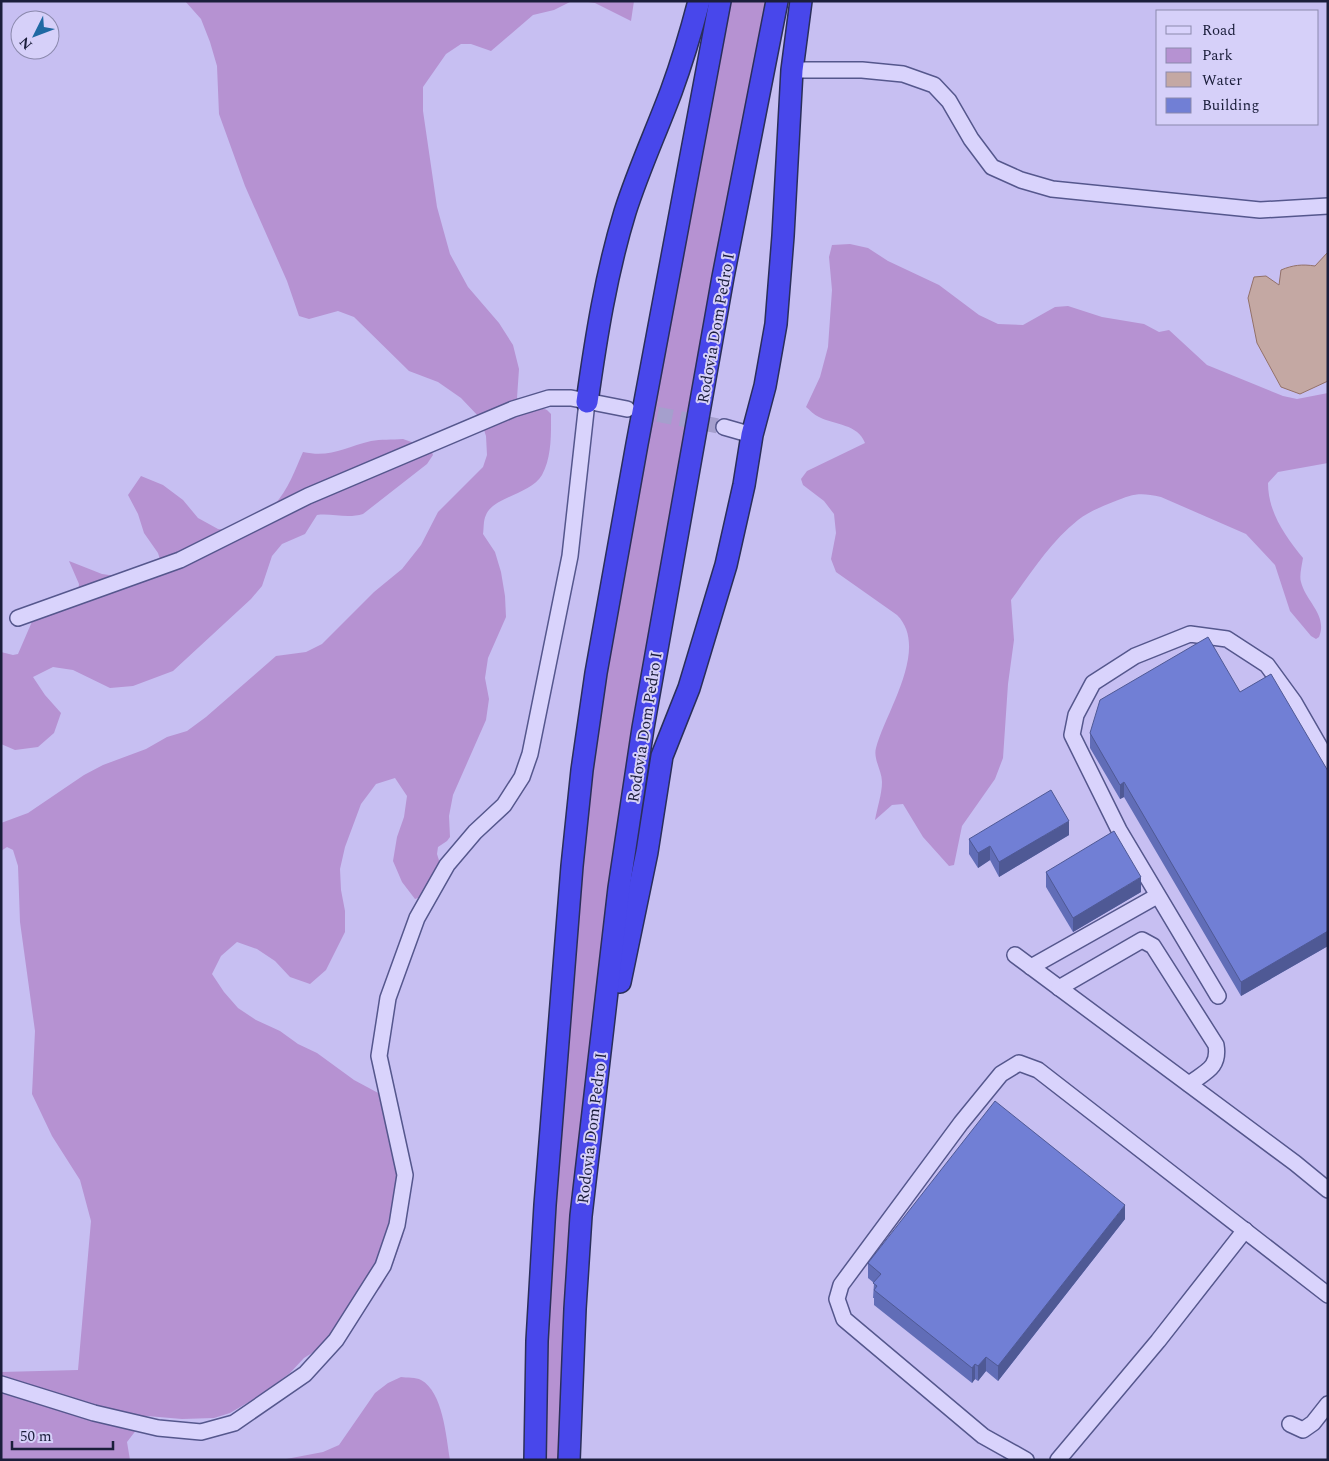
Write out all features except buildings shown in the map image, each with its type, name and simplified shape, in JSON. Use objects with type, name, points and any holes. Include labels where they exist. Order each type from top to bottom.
[{"type":"highway","points":[[587,402],[596,336],[610,268],[625,212],[690,39],[699,1]]},
{"type":"highway","points":[[535,1460],[537,1341],[545,1205],[571,876],[582,770],[596,673],[635,454],[720,1]]},
{"type":"highway","name":"Rodovia Dom Pedro I","points":[[569,1460],[580,1216],[619,888],[643,728],[723,277],[777,1]]},
{"type":"highway","points":[[580,1216],[620,981],[647,852],[662,756],[689,688],[726,565],[744,485],[752,435],[765,386],[776,324],[784,226],[792,70],[801,1]]},
{"type":"street","points":[[792,70],[862,70],[903,74],[934,85],[949,101],[971,138],[992,167],[1021,180],[1052,189],[1260,210],[1328,206]]},
{"type":"street","points":[[18,618],[180,560],[308,496],[513,409],[549,398],[571,398],[627,409]]},
{"type":"street","points":[[1,1384],[94,1413],[158,1428],[201,1432],[234,1423],[305,1374],[336,1340],[383,1266],[397,1224],[405,1175],[379,1056],[388,998],[417,918],[448,865],[475,832],[504,806],[522,777],[530,754],[570,556],[587,402]]},
{"type":"street","points":[[724,427],[752,435]]},
{"type":"street","points":[[1218,996],[1119,830],[1072,735],[1076,715],[1093,683],[1135,656],[1190,634],[1227,639],[1266,665],[1294,702],[1328,762]]},
{"type":"street","points":[[1031,967],[1157,896]]},
{"type":"street","points":[[1059,988],[1142,940],[1148,942],[1153,946],[1216,1046],[1218,1055],[1214,1066],[1189,1084]]},
{"type":"street","points":[[1015,955],[1295,1163],[1328,1190]]},
{"type":"street","points":[[1026,1460],[983,1436],[844,1319],[836,1299],[841,1285],[960,1123],[1001,1074],[1019,1063],[1038,1070],[1328,1295]]},
{"type":"street","points":[[1058,1460],[1158,1341],[1245,1230]]},
{"type":"street","points":[[1290,1424],[1303,1430],[1313,1423],[1328,1404]]},
{"type":"green space","points":[[185,1],[572,1],[554,10],[533,15],[491,51],[471,44],[461,44],[446,54],[423,87],[423,111],[437,207],[450,254],[468,287],[499,323],[513,345],[519,369],[517,398],[547,410],[551,414],[548,461],[537,481],[530,487],[496,504],[490,509],[484,520],[483,534],[495,552],[501,572],[506,617],[488,658],[485,678],[489,699],[486,720],[453,795],[449,816],[450,837],[438,847],[437,854],[443,873],[435,892],[415,899],[402,882],[393,861],[407,796],[395,778],[376,784],[361,804],[345,847],[340,869],[345,911],[345,932],[326,970],[310,984],[290,977],[275,961],[257,949],[237,942],[221,956],[212,974],[238,1008],[256,1020],[280,1031],[298,1044],[317,1053],[354,1080],[395,1102],[408,1152],[411,1176],[403,1236],[393,1264],[381,1287],[331,1341],[304,1358],[290,1373],[259,1396],[230,1413],[214,1418],[182,1419],[147,1416],[127,1442],[130,1460],[1,1460],[1,1372],[78,1370],[91,1221],[80,1180],[52,1136],[32,1094],[35,1031],[20,922],[18,866],[13,850],[7,847],[1,851],[1,823],[28,813],[84,775],[103,765],[146,749],[167,737],[187,731],[206,717],[276,656],[306,652],[322,644],[374,592],[402,569],[421,545],[438,512],[483,467],[487,455],[486,436],[480,418],[461,398],[438,382],[409,371],[354,317],[338,311],[309,319],[299,316],[287,281],[245,186],[219,114],[217,66],[210,42],[201,19]]},
{"type":"green space","points":[[581,1],[634,1],[631,21],[595,3]]},
{"type":"green space","points":[[728,1],[768,1],[676,489],[562,1460],[543,1460],[546,1336],[574,943],[593,758],[608,657]]},
{"type":"green space","points":[[850,244],[868,248],[888,261],[939,285],[979,315],[998,324],[1023,325],[1055,307],[1068,306],[1102,317],[1144,324],[1159,332],[1169,330],[1207,365],[1283,396],[1297,399],[1328,393],[1328,463],[1278,472],[1268,483],[1274,514],[1284,532],[1303,558],[1300,580],[1319,615],[1321,629],[1319,637],[1316,639],[1311,636],[1290,611],[1275,565],[1246,534],[1161,497],[1147,495],[1126,497],[1086,515],[1068,528],[1050,547],[1011,600],[1014,640],[1008,684],[1003,758],[995,779],[962,826],[954,865],[949,866],[923,837],[903,804],[892,805],[875,820],[882,782],[875,752],[903,680],[909,644],[906,629],[897,615],[836,572],[831,559],[836,533],[834,514],[824,501],[803,485],[801,479],[807,471],[865,443],[857,432],[825,420],[806,407],[820,377],[828,347],[832,290],[829,257],[832,245]]},
{"type":"green space","points":[[403,439],[431,449],[433,455],[427,464],[363,514],[351,516],[317,515],[305,534],[282,544],[272,556],[262,586],[251,599],[173,671],[133,686],[110,688],[73,670],[53,667],[33,677],[45,695],[61,713],[54,733],[38,747],[15,750],[1,744],[1,652],[13,655],[18,654],[37,610],[78,593],[79,584],[69,561],[102,574],[123,577],[164,572],[158,553],[144,533],[138,514],[128,495],[141,476],[163,485],[183,500],[198,518],[218,529],[239,532],[266,512],[279,499],[291,480],[303,452],[330,453],[371,441]]},
{"type":"green space","points":[[401,1377],[421,1380],[434,1394],[439,1404],[445,1427],[450,1460],[281,1460],[323,1452],[339,1445],[375,1393],[388,1383]]},
{"type":"water","points":[[1328,252],[1328,381],[1300,394],[1281,387],[1257,343],[1248,298],[1254,277],[1266,276],[1279,285],[1281,270],[1298,265],[1315,266]]},
{"type":"tunnel","points":[[635,410],[724,427]]}]
